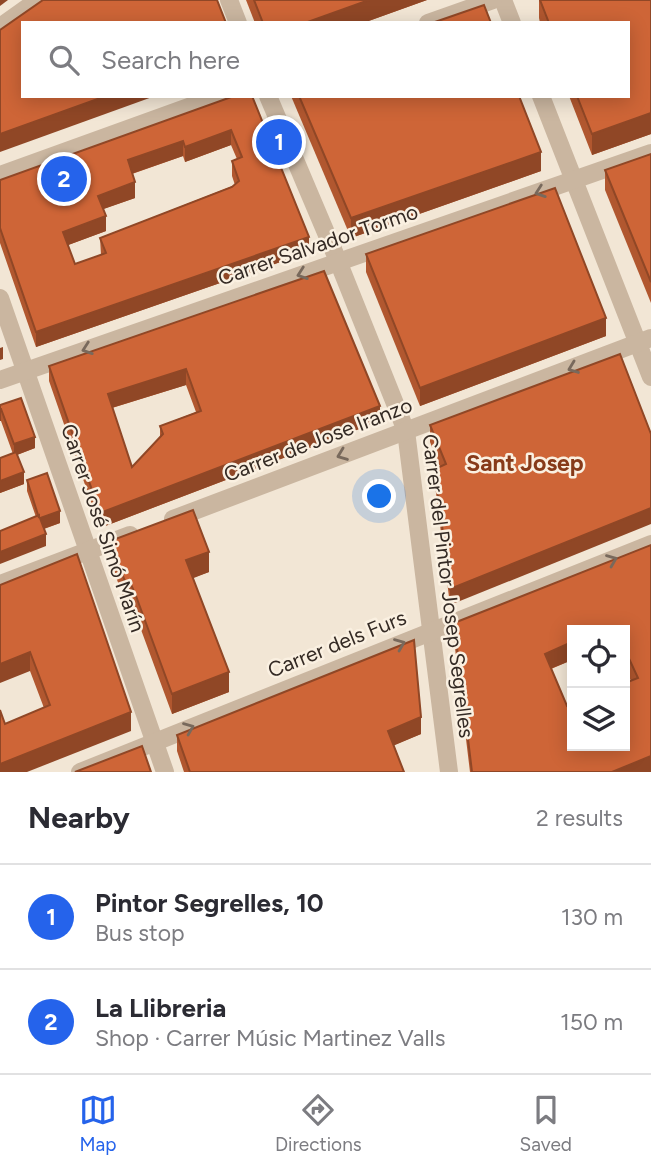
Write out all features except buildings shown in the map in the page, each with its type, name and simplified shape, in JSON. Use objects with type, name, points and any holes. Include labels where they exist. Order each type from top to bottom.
[{"type":"street","points":[[0,27],[38,0]]},
{"type":"street","points":[[229,0],[237,21]]},
{"type":"street","points":[[434,21],[493,0]]},
{"type":"street","points":[[503,0],[511,21]]},
{"type":"street","points":[[0,175],[213,98]]},
{"type":"street","name":"Carrer del Pintor Josep Segrelles","points":[[269,98],[406,431],[449,772]]},
{"type":"street","points":[[542,98],[574,181],[644,341],[651,377]]},
{"type":"street","name":"Carrer Salvador Tormo","points":[[0,380],[651,153]]},
{"type":"street","name":"Carrer José Simó Marín","points":[[0,298],[165,772]]},
{"type":"street","name":"Carrer de Jose Iranzo","points":[[0,584],[644,341]]},
{"type":"street","name":"Carrer dels Furs","points":[[80,772],[651,544]]},
{"type":"place","name":"Pintor Segrelles, 10","points":[[279,142]]},
{"type":"place","name":"La Llibreria","points":[[64,179]]},
{"type":"district","name":"Sant Josep","points":[[525,463]]}]
